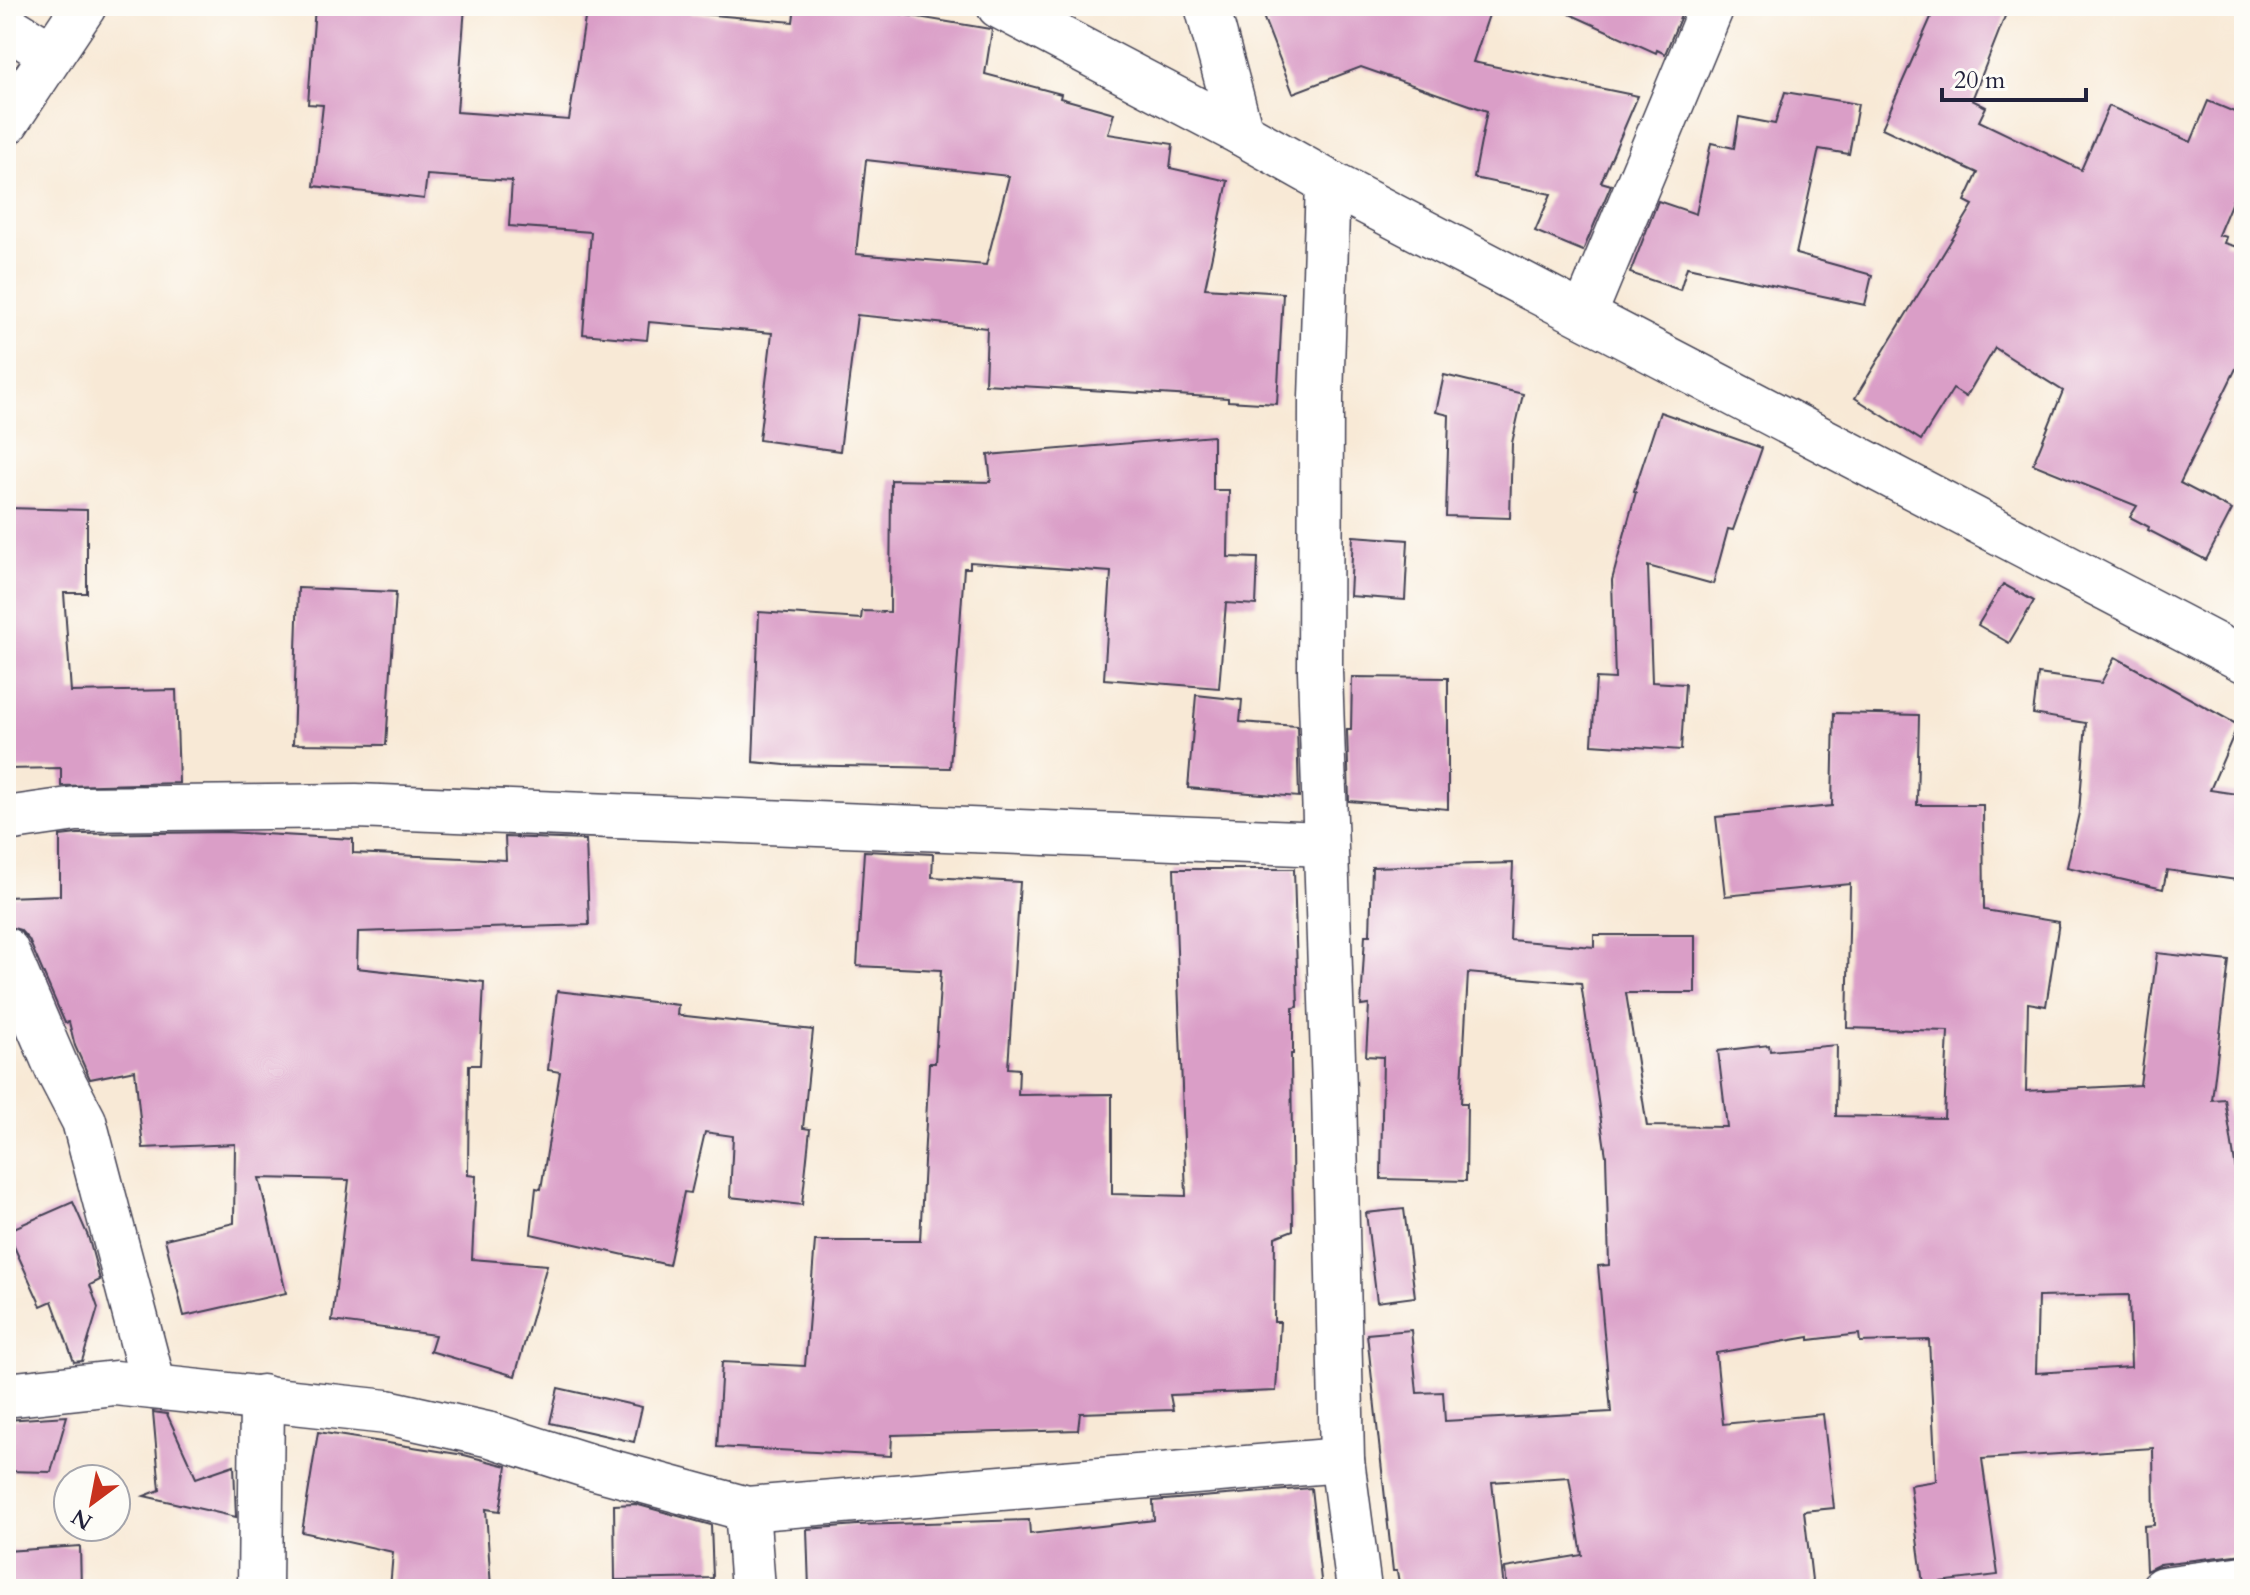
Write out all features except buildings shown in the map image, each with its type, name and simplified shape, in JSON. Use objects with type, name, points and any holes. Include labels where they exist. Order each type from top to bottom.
[{"type":"street","points":[[6,123],[84,6]]},
{"type":"street","points":[[999,6],[1328,182],[2244,660]]},
{"type":"street","points":[[1207,6],[1241,133]]},
{"type":"street","points":[[1584,315],[1712,6]]},
{"type":"street","points":[[6,26],[51,54]]},
{"type":"street","points":[[1328,182],[1321,398],[1320,671],[1342,1460],[1359,1589]]},
{"type":"street","points":[[6,819],[76,809],[356,806],[1325,844]]},
{"type":"street","points":[[6,950],[58,1071],[84,1121],[154,1387]]},
{"type":"street","points":[[6,1395],[115,1383],[387,1412],[491,1435],[589,1466],[747,1509],[1342,1460]]},
{"type":"street","points":[[260,1589],[262,1397]]},
{"type":"street","points":[[747,1509],[753,1589]]},
{"type":"street","points":[[2163,1589],[2244,1578]]}]
